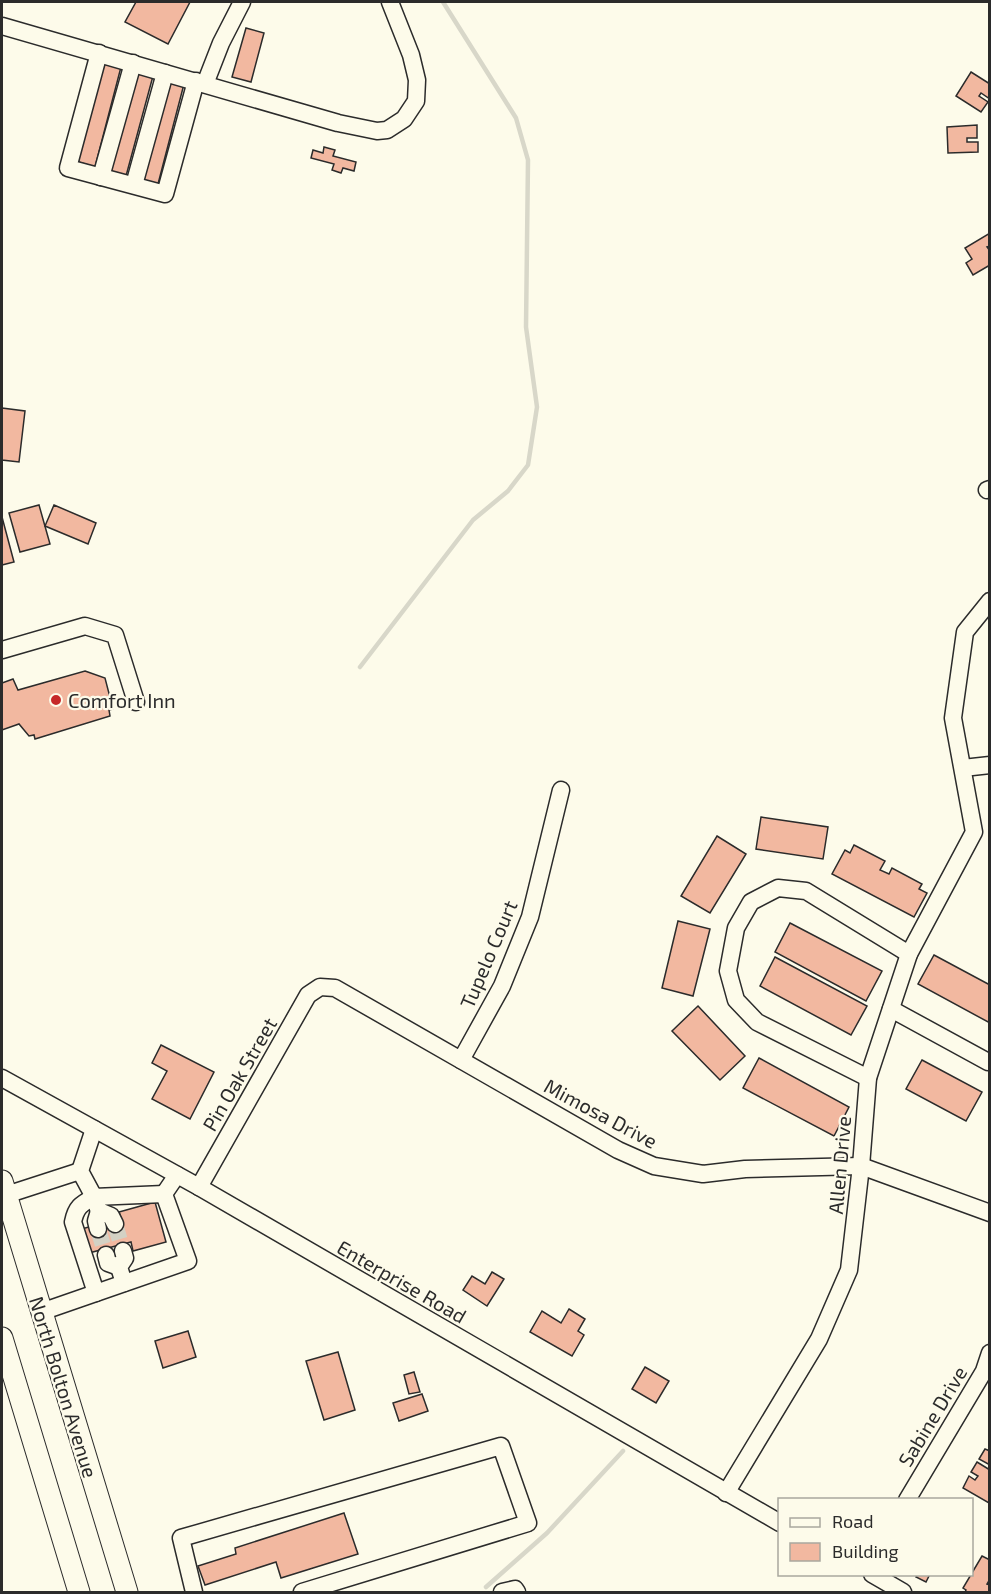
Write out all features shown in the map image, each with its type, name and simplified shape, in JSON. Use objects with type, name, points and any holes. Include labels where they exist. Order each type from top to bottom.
[{"type":"main road","name":"North Bolton Avenue","points":[[4,1188],[127,1593]]},
{"type":"main road","points":[[2,1338],[7,1374],[79,1593]]},
{"type":"street","points":[[99,53],[68,168],[165,194],[200,83],[242,2]]},
{"type":"street","points":[[2,26],[359,128],[377,131],[396,127],[416,101],[417,86],[411,55],[390,2]]},
{"type":"street","points":[[101,177],[133,63]]},
{"type":"street","points":[[134,185],[165,73]]},
{"type":"street","points":[[990,601],[965,632],[953,718],[963,768],[990,765]]},
{"type":"street","points":[[2,650],[86,626],[115,635],[136,702]]},
{"type":"street","name":"Allen Drive","points":[[726,1493],[819,1339],[849,1270],[868,1078],[909,954],[974,832],[963,768]]},
{"type":"street","name":"Tupelo Court","points":[[461,1060],[502,987],[530,917],[561,790]]},
{"type":"street","points":[[868,1078],[757,1022],[736,1000],[728,971],[736,928],[751,902],[778,888],[806,891],[909,954]]},
{"type":"street","name":"Mimosa Drive","points":[[320,987],[335,988],[618,1150],[654,1166],[704,1174],[745,1169],[861,1166],[990,1213]]},
{"type":"street","name":"Pin Oak Street","points":[[199,1187],[308,995],[320,987]]},
{"type":"street","points":[[891,1009],[988,1062]]},
{"type":"street","name":"Enterprise Road","points":[[2,1078],[199,1187],[778,1522]]},
{"type":"street","points":[[94,1129],[80,1171],[97,1204],[111,1216],[115,1224]]},
{"type":"street","points":[[4,1188],[80,1171]]},
{"type":"street","points":[[96,1293],[74,1222],[75,1212],[80,1204],[97,1204],[164,1194],[177,1175]]},
{"type":"street","points":[[106,1255],[108,1263],[122,1267],[188,1260],[164,1194]]},
{"type":"street","points":[[97,1204],[98,1229]]},
{"type":"street","points":[[41,1312],[96,1293],[122,1267]]},
{"type":"street","name":"Sabine Drive","points":[[908,1498],[984,1371],[990,1353]]},
{"type":"street","points":[[194,1593],[181,1538],[501,1446],[528,1523],[302,1593]]},
{"type":"street","points":[[874,1576],[903,1593]]},
{"type":"street","points":[[502,1593],[516,1589],[517,1593]]},
{"type":"building","points":[[136,2],[190,2],[168,44],[125,22]]},
{"type":"building","points":[[246,28],[264,33],[251,82],[232,77]]},
{"type":"building","points":[[101,62],[121,67],[95,167],[75,161]]},
{"type":"building","points":[[134,71],[153,76],[126,176],[107,171]]},
{"type":"building","points":[[971,72],[990,84],[990,99],[981,93],[979,96],[988,102],[981,112],[956,96]]},
{"type":"building","points":[[164,79],[184,84],[158,184],[139,179]]},
{"type":"building","points":[[977,125],[977,138],[967,138],[967,142],[978,142],[978,152],[948,153],[947,127]]},
{"type":"building","points":[[324,147],[335,150],[333,156],[356,162],[354,171],[343,168],[341,173],[332,170],[334,164],[311,158],[313,150],[323,153]]},
{"type":"building","points":[[990,233],[990,246],[987,247],[990,251],[990,265],[973,275],[966,263],[972,259],[965,248]]},
{"type":"building","points":[[2,408],[25,411],[19,462],[2,460]]},
{"type":"building","points":[[39,505],[50,544],[20,552],[9,513]]},
{"type":"building","points":[[54,505],[96,523],[88,544],[45,526]]},
{"type":"building","points":[[2,517],[14,562],[2,565]]},
{"type":"building","name":"Comfort Inn","points":[[85,671],[105,678],[113,709],[109,710],[110,716],[35,739],[34,735],[29,736],[19,724],[2,730],[2,683],[13,679],[18,690]]},
{"type":"building","points":[[761,817],[828,827],[823,859],[756,849]]},
{"type":"building","points":[[717,836],[746,854],[710,913],[681,896]]},
{"type":"building","points":[[854,845],[885,861],[880,870],[889,874],[892,868],[922,884],[919,889],[927,893],[914,917],[832,874],[845,850],[850,853]]},
{"type":"building","points":[[678,921],[710,929],[693,996],[662,988]]},
{"type":"building","points":[[790,923],[882,971],[866,1001],[775,952]]},
{"type":"building","points":[[934,955],[990,985],[990,1023],[918,984]]},
{"type":"building","points":[[775,957],[867,1006],[851,1035],[760,986]]},
{"type":"building","points":[[698,1006],[745,1056],[720,1080],[672,1031]]},
{"type":"building","points":[[161,1045],[214,1072],[190,1119],[152,1099],[167,1071],[152,1063]]},
{"type":"building","points":[[759,1058],[849,1107],[834,1136],[743,1088]]},
{"type":"building","points":[[922,1060],[982,1092],[966,1121],[906,1089]]},
{"type":"building","points":[[155,1202],[166,1242],[133,1251],[131,1242],[85,1254],[78,1230],[121,1218],[119,1212]]},
{"type":"building","points":[[492,1272],[504,1279],[487,1306],[463,1290],[472,1276],[485,1284]]},
{"type":"building","points":[[569,1309],[585,1319],[578,1331],[584,1335],[572,1356],[530,1332],[542,1311],[561,1323]]},
{"type":"building","points":[[188,1331],[196,1357],[163,1368],[155,1341]]},
{"type":"building","points":[[338,1352],[355,1410],[324,1420],[306,1361]]},
{"type":"building","points":[[645,1367],[669,1381],[656,1403],[632,1389]]},
{"type":"building","points":[[414,1372],[420,1392],[409,1394],[404,1375]]},
{"type":"building","points":[[422,1394],[428,1411],[399,1421],[393,1403]]},
{"type":"building","points":[[985,1449],[990,1451],[990,1465],[979,1459]]},
{"type":"building","points":[[977,1462],[990,1470],[989,1503],[963,1488],[969,1476],[975,1480],[978,1476],[971,1472]]},
{"type":"building","points":[[344,1513],[358,1554],[281,1578],[276,1562],[205,1585],[198,1566],[236,1554],[235,1548]]},
{"type":"building","points":[[982,1556],[990,1560],[990,1579],[987,1584],[990,1585],[990,1592],[965,1592],[963,1588],[970,1576],[973,1576],[973,1571]]},
{"type":"building","points":[[917,1576],[929,1576],[926,1582]]},
{"type":"waterway","points":[[360,667],[473,520],[508,491],[528,465],[537,407],[526,327],[528,160],[516,118],[443,2]]},
{"type":"waterway","points":[[486,1587],[547,1533],[623,1451]]},
{"type":"tunnel","points":[[115,1224],[123,1251]]},
{"type":"tunnel","points":[[98,1229],[106,1255]]},
{"type":"place","name":"Comfort Inn","points":[[56,700]]}]
